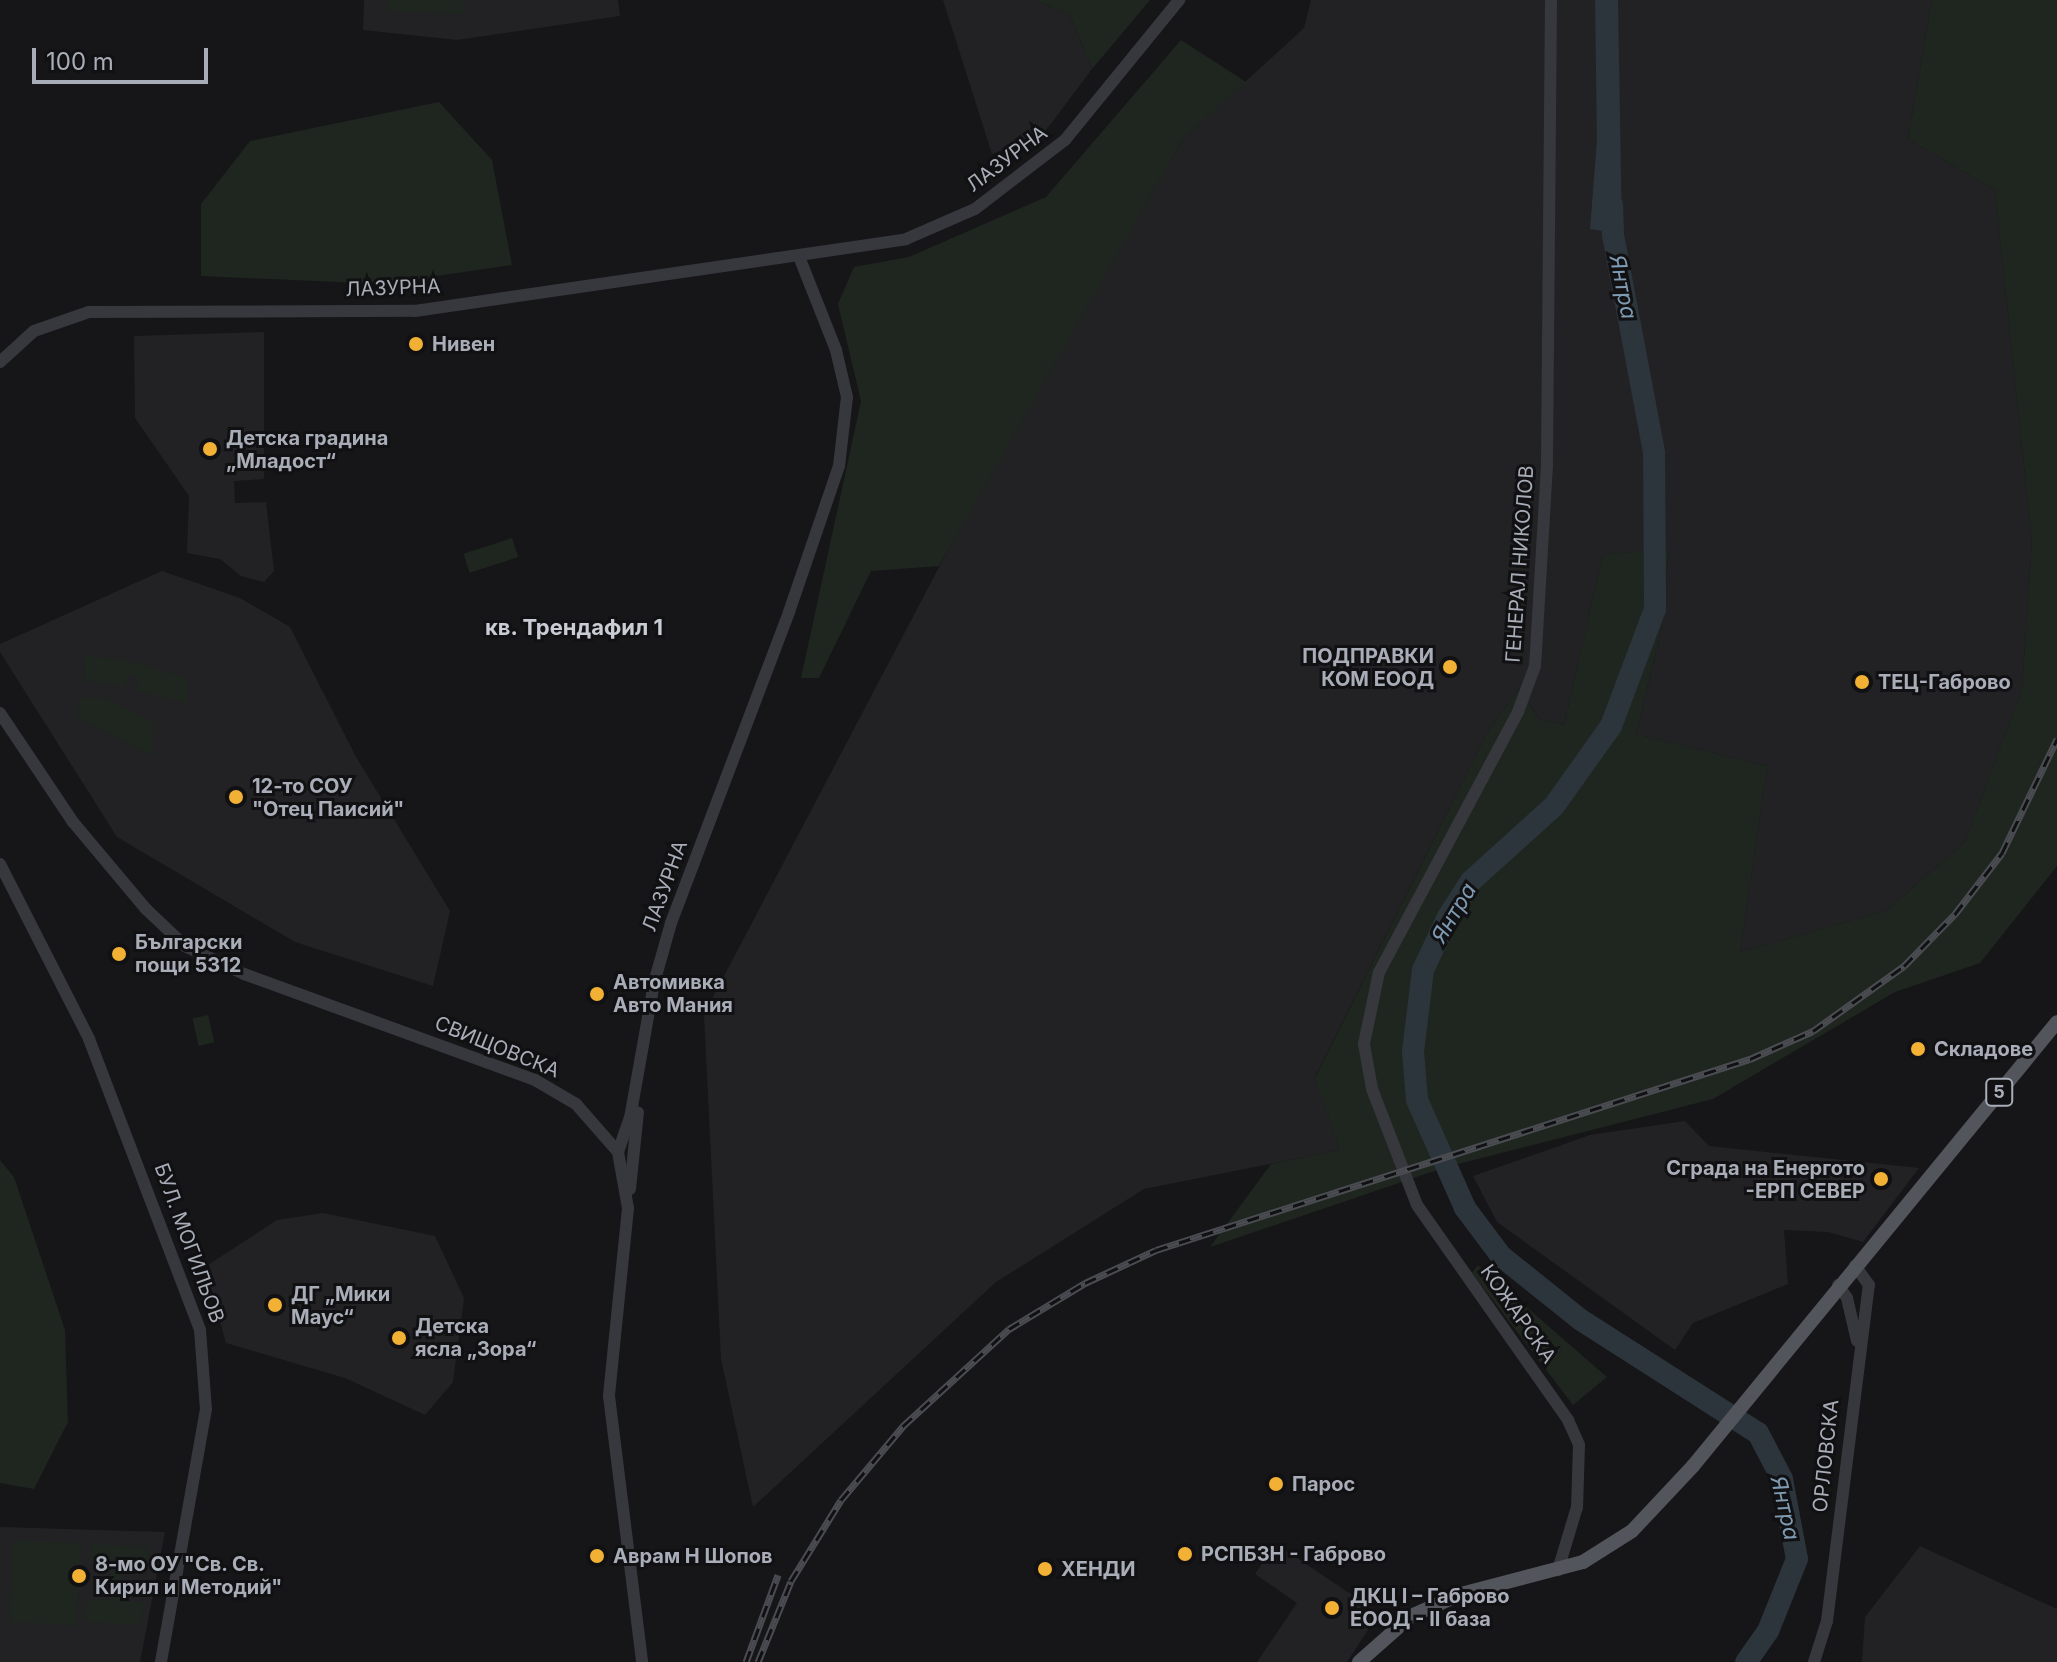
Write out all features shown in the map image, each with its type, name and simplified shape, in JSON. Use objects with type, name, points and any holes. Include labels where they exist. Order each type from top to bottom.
[{"type":"main road","name":"5","points":[[1359,1662],[1391,1629],[1443,1601],[1558,1570],[1616,1544],[1693,1466],[1838,1285],[2057,1022]]},
{"type":"street","name":"ЛАЗУРНА","points":[[0,362],[34,331],[89,312],[415,311],[800,259],[906,239],[941,226],[1005,188],[1065,140],[1179,0]]},
{"type":"street","name":"ГЕНЕРАЛ НИКОЛОВ","points":[[1372,1089],[1364,1044],[1374,983],[1518,712],[1535,666],[1547,450],[1551,0]]},
{"type":"street","name":"ЛАЗУРНА","points":[[645,1040],[654,983],[671,923],[839,466],[847,397],[836,350],[800,259]]},
{"type":"street","name":"СВИЩОВСКА","points":[[0,713],[73,822],[146,909],[185,946],[257,979],[535,1080],[584,1111],[618,1152],[628,1208],[609,1396],[642,1662]]},
{"type":"street","name":"БУЛ. МОГИЛЬОВ","points":[[0,864],[89,1039],[200,1330],[206,1409],[161,1662]]},
{"type":"street","points":[[618,1152],[645,1040]]},
{"type":"street","points":[[628,1208],[645,1040]]},
{"type":"street","name":"КОЖАРСКА","points":[[1372,1089],[1417,1205],[1574,1431],[1582,1475],[1558,1570]]},
{"type":"street","name":"ОРЛОВСКА","points":[[1814,1662],[1827,1621],[1869,1285],[1855,1266]]},
{"type":"street","name":"ОРЛОВСКА","points":[[1838,1285],[1847,1298],[1859,1348]]},
{"type":"shaded area","points":[[364,0],[618,0],[620,16],[457,40],[363,30]]},
{"type":"shaded area","points":[[388,0],[463,0],[463,14],[387,11]]},
{"type":"shaded area","points":[[943,0],[1034,0],[1070,15],[1092,69],[1041,137],[992,154]]},
{"type":"shaded area","points":[[1034,0],[1150,0],[1092,69],[1070,15]]},
{"type":"shaded area","points":[[1311,0],[1932,0],[1908,139],[1995,190],[2032,542],[2022,689],[1965,842],[1887,910],[1740,952],[1767,766],[1636,734],[1661,631],[1669,551],[1603,554],[1564,725],[1539,719],[1519,689],[1488,731],[1315,1077],[1340,1150],[1144,1189],[996,1282],[753,1507],[721,1359],[704,1014],[977,495],[1183,139],[1304,28]]},
{"type":"shaded area","points":[[1595,0],[1618,0],[1622,234],[1590,229],[1597,140]]},
{"type":"shaded area","points":[[1932,0],[2057,0],[2057,866],[1980,963],[1895,992],[1713,1099],[1446,1167],[1210,1247],[1271,1164],[1340,1150],[1315,1078],[1488,731],[1519,689],[1539,719],[1564,725],[1603,554],[1669,550],[1661,631],[1636,734],[1767,766],[1740,952],[1887,910],[1965,842],[2022,689],[2032,542],[1995,190],[1908,139]]},
{"type":"shaded area","points":[[1181,40],[1246,82],[1183,139],[939,566],[871,571],[819,678],[801,678],[861,401],[838,304],[854,267],[909,257],[1046,197]]},
{"type":"shaded area","points":[[439,102],[492,160],[512,265],[382,284],[201,276],[201,204],[250,141]]},
{"type":"shaded area","name":"Детска градина „Младост“","points":[[264,332],[264,479],[234,481],[235,503],[266,502],[274,571],[264,582],[241,576],[220,559],[187,553],[189,496],[135,418],[134,336]]},
{"type":"shaded area","points":[[512,538],[518,557],[470,573],[463,554]]},
{"type":"shaded area","name":"12-то СОУ \"Отец Паисий\"","points":[[162,571],[240,598],[290,627],[356,757],[450,911],[433,986],[295,942],[117,837],[0,652],[0,644]]},
{"type":"shaded area","points":[[85,656],[125,660],[187,678],[187,703],[138,691],[138,676],[130,675],[124,686],[86,681]]},
{"type":"shaded area","points":[[79,697],[104,698],[154,721],[151,756],[77,717]]},
{"type":"shaded area","points":[[208,1015],[214,1042],[199,1046],[192,1019]]},
{"type":"shaded area","points":[[1685,1121],[1709,1146],[1919,1168],[1863,1242],[1828,1232],[1784,1230],[1788,1284],[1693,1323],[1675,1350],[1497,1222],[1473,1176],[1590,1135]]},
{"type":"shaded area","points":[[0,1160],[14,1177],[65,1330],[68,1422],[34,1489],[0,1483]]},
{"type":"shaded area","points":[[323,1213],[435,1236],[464,1298],[453,1382],[425,1415],[345,1378],[226,1343],[205,1267],[277,1220]]},
{"type":"shaded area","points":[[1478,1265],[1607,1377],[1573,1405],[1472,1273]]},
{"type":"shaded area","name":"8-мо ОУ \"Св. Св. Кирил и Методий\"","points":[[0,1527],[165,1532],[140,1662],[0,1662]]},
{"type":"shaded area","points":[[13,1540],[81,1544],[77,1625],[9,1622]]},
{"type":"shaded area","points":[[90,1544],[149,1548],[147,1567],[124,1565],[121,1601],[144,1603],[141,1625],[85,1622],[87,1599],[110,1600],[111,1566],[90,1564]]},
{"type":"shaded area","name":"ДКЦ І – Габрово ЕООД - II база","points":[[1276,1544],[1379,1613],[1347,1662],[1257,1662],[1297,1603],[1255,1574]]},
{"type":"shaded area","points":[[1920,1546],[2057,1609],[2057,1662],[1862,1662],[1865,1617]]},
{"type":"waterway","name":"Янтра","points":[[1612,205],[1613,235],[1654,453],[1655,609],[1611,726],[1554,806],[1471,881],[1448,917],[1423,970],[1413,1051],[1417,1100],[1465,1208],[1501,1256],[1581,1320],[1758,1433],[1782,1479],[1797,1559],[1768,1631],[1746,1662]]},
{"type":"railway","points":[[758,1662],[791,1581],[841,1500],[903,1426],[1009,1329],[1085,1283],[1156,1250],[1750,1059],[1813,1031],[1904,966],[1955,914],[2002,853],[2057,739]]},
{"type":"railway","points":[[746,1662],[778,1575]]},
{"type":"place","name":"Нивен","points":[[416,344]]},
{"type":"place","name":"Детска градина „Младост“","points":[[210,449]]},
{"type":"place","name":"ПОДПРАВКИ КОМ ЕООД","points":[[1450,667]]},
{"type":"place","name":"ТЕЦ-Габрово","points":[[1862,682]]},
{"type":"place","name":"12-то СОУ \"Отец Паисий\"","points":[[236,797]]},
{"type":"place","name":"Български пощи 5312","points":[[119,954]]},
{"type":"place","name":"Автомивка Авто Мания","points":[[597,994]]},
{"type":"place","name":"Складове","points":[[1918,1049]]},
{"type":"place","name":"Сграда на Енергото -ЕРП СЕВЕР","points":[[1881,1179]]},
{"type":"place","name":"ДГ „Мики Маус“","points":[[275,1305]]},
{"type":"place","name":"Детска ясла „Зора“","points":[[399,1338]]},
{"type":"place","name":"Парос","points":[[1276,1484]]},
{"type":"place","name":"РСПБЗН - Габрово","points":[[1185,1554]]},
{"type":"place","name":"Аврам Н Шопов","points":[[597,1556]]},
{"type":"place","name":"ХЕНДИ","points":[[1045,1569]]},
{"type":"place","name":"8-мо ОУ \"Св. Св. Кирил и Методий\"","points":[[79,1576]]},
{"type":"place","name":"ДКЦ І – Габрово ЕООД - II база","points":[[1332,1608]]},
{"type":"district","name":"кв. Трендафил 1","points":[[574,628]]}]
